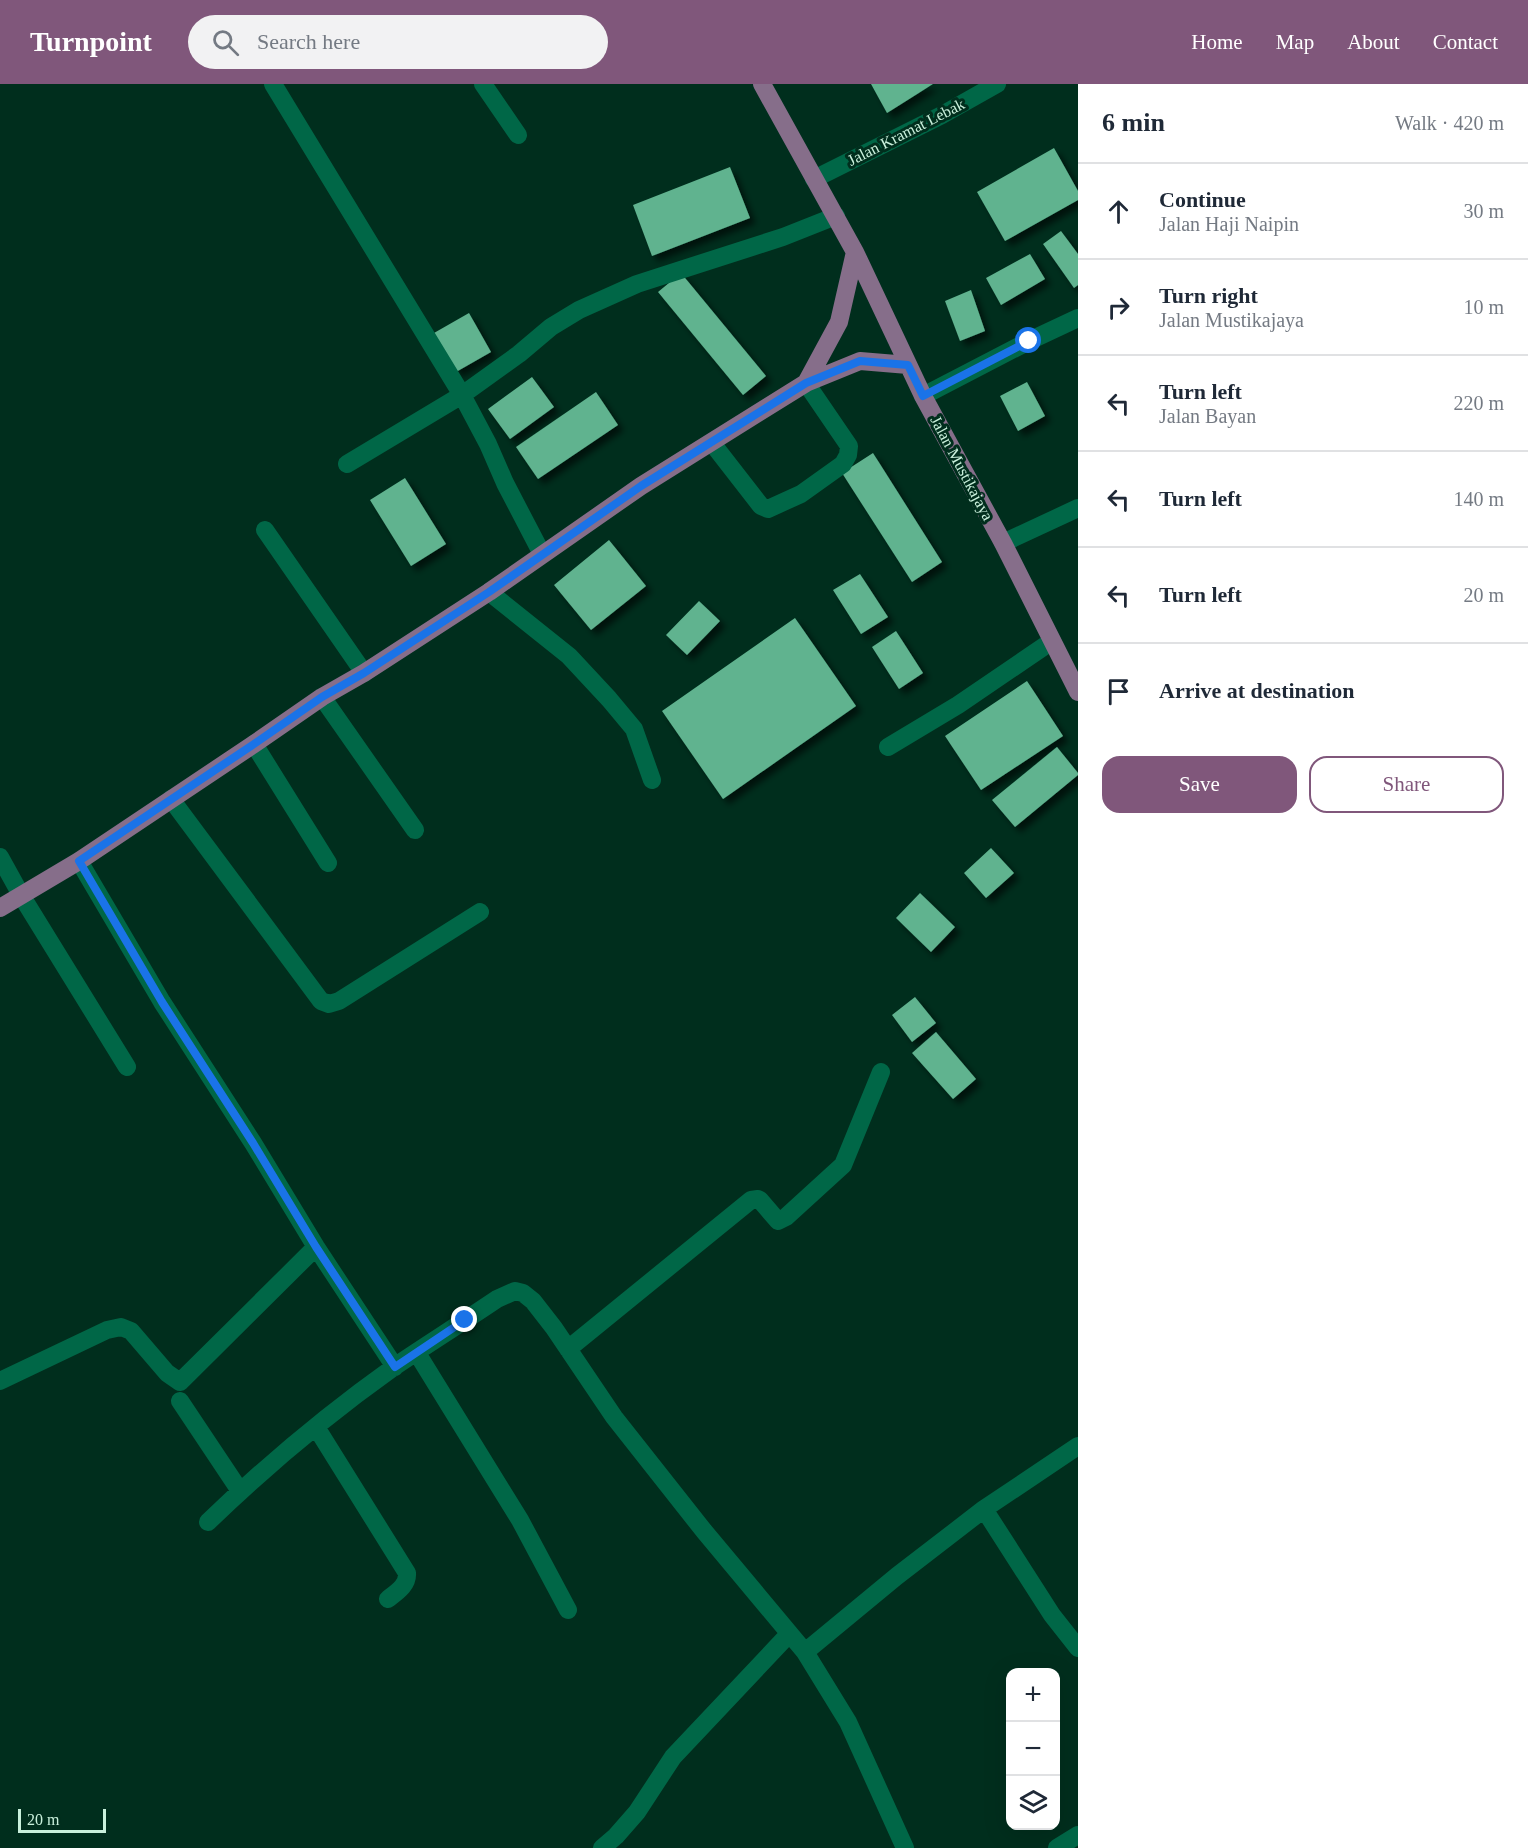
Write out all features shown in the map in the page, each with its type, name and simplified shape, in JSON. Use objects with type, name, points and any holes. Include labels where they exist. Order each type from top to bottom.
[{"type":"main road","name":"Jalan Mustikajaya","points":[[762,84],[855,252],[923,396],[1003,543],[1078,692]]},
{"type":"main road","points":[[806,383],[839,322],[855,252]]},
{"type":"main road","points":[[0,908],[79,861],[322,697],[364,673],[489,592],[641,486],[806,383],[860,361],[908,365]]},
{"type":"street","points":[[273,84],[462,395],[542,554]]},
{"type":"street","points":[[483,84],[518,135]]},
{"type":"street","name":"Jalan Kramat Lebak","points":[[814,179],[942,115],[997,84]]},
{"type":"street","points":[[347,464],[462,395],[519,354],[551,327],[579,310],[637,284],[783,237],[836,216]]},
{"type":"street","points":[[923,396],[1078,318]]},
{"type":"street","points":[[712,443],[761,506],[768,509],[801,494],[843,464],[848,455],[849,446],[806,383]]},
{"type":"street","points":[[1003,543],[1078,508]]},
{"type":"street","points":[[265,530],[364,673]]},
{"type":"street","points":[[489,592],[569,656],[609,699],[634,729],[652,780]]},
{"type":"street","points":[[888,747],[958,705],[1052,641]]},
{"type":"street","points":[[322,697],[414,831]]},
{"type":"street","points":[[254,744],[328,863]]},
{"type":"street","points":[[171,799],[321,1001],[329,1004],[339,1001],[480,912]]},
{"type":"street","points":[[0,857],[127,1067]]},
{"type":"street","points":[[79,861],[162,1002],[253,1143],[316,1247],[395,1367]]},
{"type":"street","points":[[568,1349],[754,1198],[760,1200],[778,1221],[786,1217],[843,1165],[881,1072]]},
{"type":"street","points":[[0,1381],[107,1330],[121,1327],[131,1330],[167,1373],[180,1382],[316,1247]]},
{"type":"street","points":[[208,1522],[240,1491],[316,1427],[395,1367],[497,1299],[515,1291],[523,1293],[533,1301],[614,1417],[704,1531],[805,1652],[848,1722],[905,1848]]},
{"type":"street","points":[[417,1353],[520,1520],[568,1610]]},
{"type":"street","points":[[180,1401],[240,1491]]},
{"type":"street","points":[[316,1427],[407,1573],[404,1585],[388,1599]]},
{"type":"street","points":[[805,1652],[897,1576],[984,1509],[1078,1446]]},
{"type":"street","points":[[984,1509],[1052,1615],[1078,1648]]},
{"type":"street","points":[[602,1848],[621,1842],[637,1812],[673,1757],[789,1634]]},
{"type":"street","points":[[1057,1848],[1078,1834]]},
{"type":"building","points":[[871,84],[933,84],[887,113]]},
{"type":"building","points":[[1054,148],[1078,191],[1078,200],[1005,241],[977,192]]},
{"type":"building","points":[[730,167],[750,218],[652,256],[633,205]]},
{"type":"building","points":[[1061,231],[1078,254],[1078,285],[1074,288],[1043,244]]},
{"type":"building","points":[[1030,254],[1045,279],[1001,305],[986,278]]},
{"type":"building","points":[[681,273],[766,376],[743,395],[658,292]]},
{"type":"building","points":[[971,290],[985,331],[960,341],[945,301]]},
{"type":"building","points":[[469,313],[491,352],[456,372],[434,333]]},
{"type":"building","points":[[532,377],[554,407],[510,439],[488,409]]},
{"type":"building","points":[[1027,382],[1045,416],[1018,431],[1000,396]]},
{"type":"building","points":[[596,392],[618,425],[538,479],[516,447]]},
{"type":"building","points":[[873,453],[942,562],[912,582],[842,473]]},
{"type":"building","points":[[405,478],[446,544],[411,566],[370,500]]},
{"type":"building","points":[[609,540],[646,586],[591,630],[554,585]]},
{"type":"building","points":[[860,574],[888,617],[861,634],[833,590]]},
{"type":"building","points":[[699,601],[720,621],[687,655],[666,635]]},
{"type":"building","points":[[795,618],[856,706],[723,799],[662,711]]},
{"type":"building","points":[[896,631],[923,673],[899,689],[872,647]]},
{"type":"building","points":[[1027,681],[1063,736],[981,790],[945,736]]},
{"type":"building","points":[[1057,747],[1078,775],[1015,827],[992,800]]},
{"type":"building","points":[[991,848],[1014,873],[986,898],[964,873]]},
{"type":"building","points":[[920,893],[955,927],[931,952],[896,918]]},
{"type":"building","points":[[915,997],[936,1023],[912,1042],[892,1015]]},
{"type":"building","points":[[936,1032],[976,1079],[953,1099],[912,1053]]},
{"type":"route","points":[[465,1320],[395,1367],[316,1247],[253,1143],[162,1002],[79,861],[322,697],[364,673],[489,592],[641,486],[806,383],[860,361],[908,365],[923,396],[1029,341]]}]
